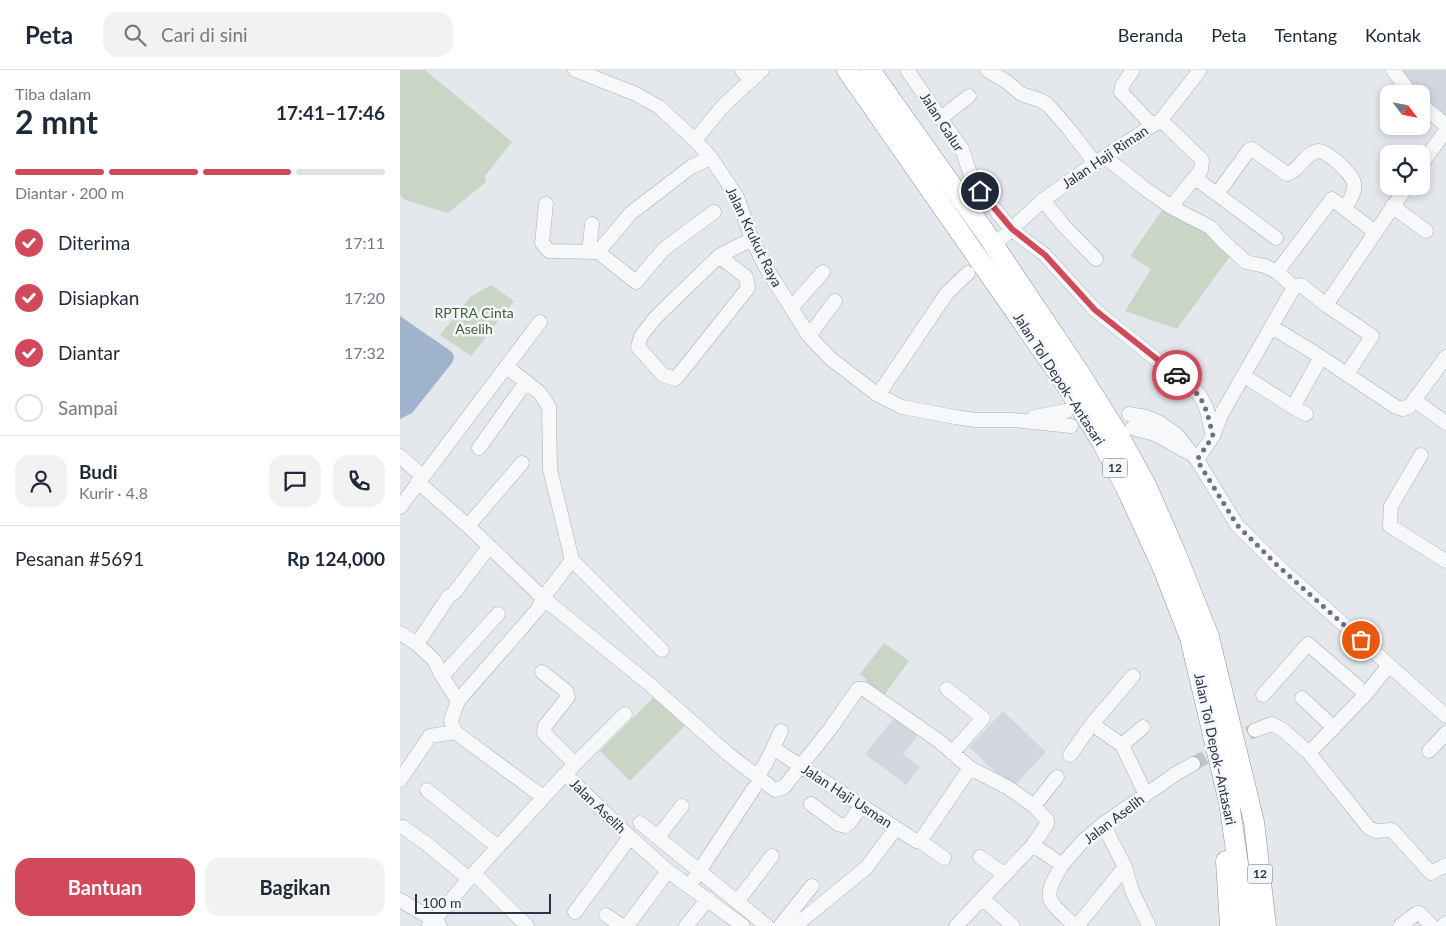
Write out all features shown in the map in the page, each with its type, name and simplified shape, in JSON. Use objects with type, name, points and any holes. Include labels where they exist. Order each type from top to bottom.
[{"type":"highway","name":"Jalan Tol Depok–Antasari","points":[[847,70],[1065,384],[1102,444],[1126,488],[1162,566],[1190,638],[1230,802],[1247,926]]},
{"type":"highway","name":"Jalan Tol Depok–Antasari","points":[[870,70],[987,236],[1079,372],[1118,434],[1146,485],[1209,637],[1254,822],[1266,926]]},
{"type":"highway","points":[[1230,802],[1224,839],[1230,926]]},
{"type":"highway","points":[[1254,822],[1272,895],[1276,926]]},
{"type":"street","name":"Jalan Krukut Raya","points":[[575,70],[636,94],[659,106],[695,140],[711,158],[737,197],[752,239],[765,266],[809,336],[831,359],[878,395],[902,408],[955,418],[1014,420],[1071,426]]},
{"type":"street","points":[[695,140],[747,75],[762,70]]},
{"type":"street","name":"Jalan Galur","points":[[907,70],[962,149],[972,179],[1007,233],[1045,255],[1095,310],[1199,394],[1206,407],[1213,436]]},
{"type":"street","points":[[987,70],[1007,82],[1021,94],[1040,100],[1048,105],[1100,160],[1171,207],[1210,227],[1246,262],[1263,265],[1277,272],[1294,287]]},
{"type":"street","points":[[1133,70],[1122,84],[1122,92],[1202,160],[1201,170],[1171,207]]},
{"type":"street","name":"Jalan Haji Riman","points":[[1007,233],[1043,200],[1156,122],[1200,70]]},
{"type":"street","points":[[1393,70],[1405,85]]},
{"type":"street","points":[[941,118],[969,96]]},
{"type":"street","points":[[1430,112],[1446,125]]},
{"type":"street","points":[[1430,152],[1446,130]]},
{"type":"street","points":[[1217,194],[1248,150],[1252,149],[1287,174],[1293,172],[1313,153],[1319,151],[1326,152],[1353,179],[1354,190],[1346,209]]},
{"type":"street","points":[[594,252],[631,214],[691,167],[711,158]]},
{"type":"street","points":[[1194,178],[1276,238]]},
{"type":"street","points":[[1326,305],[1400,195]]},
{"type":"street","points":[[1277,272],[1330,200],[1334,199],[1375,232]]},
{"type":"street","points":[[1043,200],[1096,260]]},
{"type":"street","points":[[546,204],[542,243],[548,251],[594,252],[636,282],[664,249],[714,212]]},
{"type":"street","points":[[1392,206],[1426,231]]},
{"type":"street","points":[[592,224],[594,252]]},
{"type":"street","points":[[719,256],[746,278],[748,288],[678,376],[675,379],[663,375],[638,347],[641,336],[656,317],[719,256],[752,239]]},
{"type":"street","points":[[791,308],[823,272]]},
{"type":"street","points":[[878,395],[947,293],[968,273]]},
{"type":"street","points":[[1193,457],[1213,436],[1222,413],[1294,287],[1301,285],[1326,305],[1372,336],[1347,374]]},
{"type":"street","points":[[809,336],[835,301]]},
{"type":"street","points":[[400,506],[404,491],[420,479],[540,322]]},
{"type":"street","points":[[1272,327],[1400,409],[1406,409],[1414,400],[1446,357]]},
{"type":"street","points":[[1293,407],[1321,357]]},
{"type":"street","points":[[507,367],[540,393],[549,407],[550,469],[572,560],[662,650]]},
{"type":"street","points":[[1244,376],[1306,414]]},
{"type":"street","points":[[478,448],[526,382]]},
{"type":"street","points":[[1414,400],[1446,424]]},
{"type":"street","name":"Jalan Krukut Raya","points":[[1014,420],[1066,412]]},
{"type":"street","points":[[1128,414],[1146,417],[1160,423],[1177,435],[1237,525],[1278,566],[1446,716]]},
{"type":"street","points":[[1132,428],[1155,434],[1193,457]]},
{"type":"street","points":[[1421,455],[1391,506],[1390,526],[1446,561]]},
{"type":"street","points":[[400,456],[420,479],[543,598],[648,683],[757,781],[776,790],[784,787],[860,688],[939,741],[970,768],[1007,787],[1034,806],[1047,820],[1047,824],[1033,844],[956,926]]},
{"type":"street","points":[[468,526],[522,463]]},
{"type":"street","points":[[417,644],[451,595],[489,546]]},
{"type":"street","points":[[543,797],[455,732],[451,720],[458,701],[538,610],[543,598],[572,560]]},
{"type":"street","points":[[442,676],[498,614]]},
{"type":"street","points":[[400,633],[417,644],[434,660],[458,701]]},
{"type":"street","points":[[1263,695],[1308,644],[1366,694]]},
{"type":"street","points":[[1309,753],[1366,694],[1389,665]]},
{"type":"street","points":[[542,672],[566,691],[568,697],[545,726],[544,734],[575,764]]},
{"type":"street","points":[[1070,755],[1092,724],[1133,676]]},
{"type":"street","points":[[947,689],[984,718],[957,745],[952,753]]},
{"type":"street","points":[[1302,698],[1334,728]]},
{"type":"street","points":[[565,774],[625,714]]},
{"type":"street","points":[[1092,724],[1122,745],[1147,794]]},
{"type":"street","points":[[1254,730],[1272,724],[1283,730],[1309,753],[1369,828],[1392,830],[1431,873],[1446,865]]},
{"type":"street","points":[[1122,745],[1143,726]]},
{"type":"street","points":[[689,886],[757,781],[781,731]]},
{"type":"street","points":[[400,780],[430,736],[455,732]]},
{"type":"street","points":[[1429,751],[1446,733]]},
{"type":"street","name":"Jalan Haji Usman","points":[[773,748],[916,842],[921,840],[944,858]]},
{"type":"street","name":"Jalan Aselih","points":[[1076,926],[1048,897],[1052,882],[1062,865],[1082,842],[1103,824],[1193,764]]},
{"type":"street","points":[[921,840],[970,768]]},
{"type":"street","name":"Jalan Aselih","points":[[434,924],[472,876],[565,774],[668,871],[743,926]]},
{"type":"street","points":[[1034,806],[1057,778]]},
{"type":"street","points":[[427,790],[498,847]]},
{"type":"street","points":[[810,804],[843,826],[847,825],[862,805]]},
{"type":"street","points":[[658,837],[682,806]]},
{"type":"street","points":[[640,823],[767,926]]},
{"type":"street","points":[[1103,824],[1125,867],[1132,891],[1148,926]]},
{"type":"street","points":[[403,827],[472,876],[528,926]]},
{"type":"street","points":[[795,926],[866,868],[896,828]]},
{"type":"street","points":[[575,912],[630,837]]},
{"type":"street","points":[[1033,844],[1062,865]]},
{"type":"street","points":[[737,902],[772,856]]},
{"type":"street","points":[[980,857],[1005,875]]},
{"type":"street","points":[[1076,926],[1125,867]]},
{"type":"street","points":[[627,926],[668,871]]},
{"type":"street","points":[[780,926],[812,886]]},
{"type":"street","points":[[686,926],[708,899]]},
{"type":"street","points":[[983,899],[1013,926]]},
{"type":"street","points":[[400,900],[434,924]]},
{"type":"street","points":[[1400,926],[1417,912],[1432,926]]},
{"type":"street","points":[[606,915],[622,926]]},
{"type":"street","points":[[1443,926],[1446,923]]},
{"type":"shaded area","points":[[1394,70],[1446,70],[1446,123],[1430,108],[1430,85],[1407,85]]},
{"type":"shaded area","points":[[1003,711],[1046,752],[1012,788],[969,747]]},
{"type":"shaded area","points":[[898,713],[921,732],[903,754],[920,767],[906,785],[865,754]]},
{"type":"green space","points":[[400,70],[425,70],[512,142],[485,176],[486,182],[448,213],[405,200],[400,195]]},
{"type":"green space","points":[[1172,196],[1194,212],[1233,252],[1177,329],[1125,311],[1151,269],[1130,256]]},
{"type":"green space","name":"RPTRA Cinta Aselih","points":[[491,285],[514,301],[471,356],[440,335],[470,297]]},
{"type":"green space","points":[[884,643],[909,661],[882,698],[864,685],[867,680],[860,674]]},
{"type":"green space","points":[[656,695],[686,725],[630,781],[600,751]]},
{"type":"water","points":[[400,316],[452,352],[454,357],[452,363],[412,413],[400,419]]},
{"type":"tunnel","points":[[1193,764],[1255,730]]},
{"type":"way so far","points":[[1177,375],[1199,394],[1206,407],[1213,436],[1197,460],[1237,525],[1278,566],[1361,640]]},
{"type":"route","points":[[980,191],[1012,229],[1045,255],[1095,310],[1177,375]]}]
